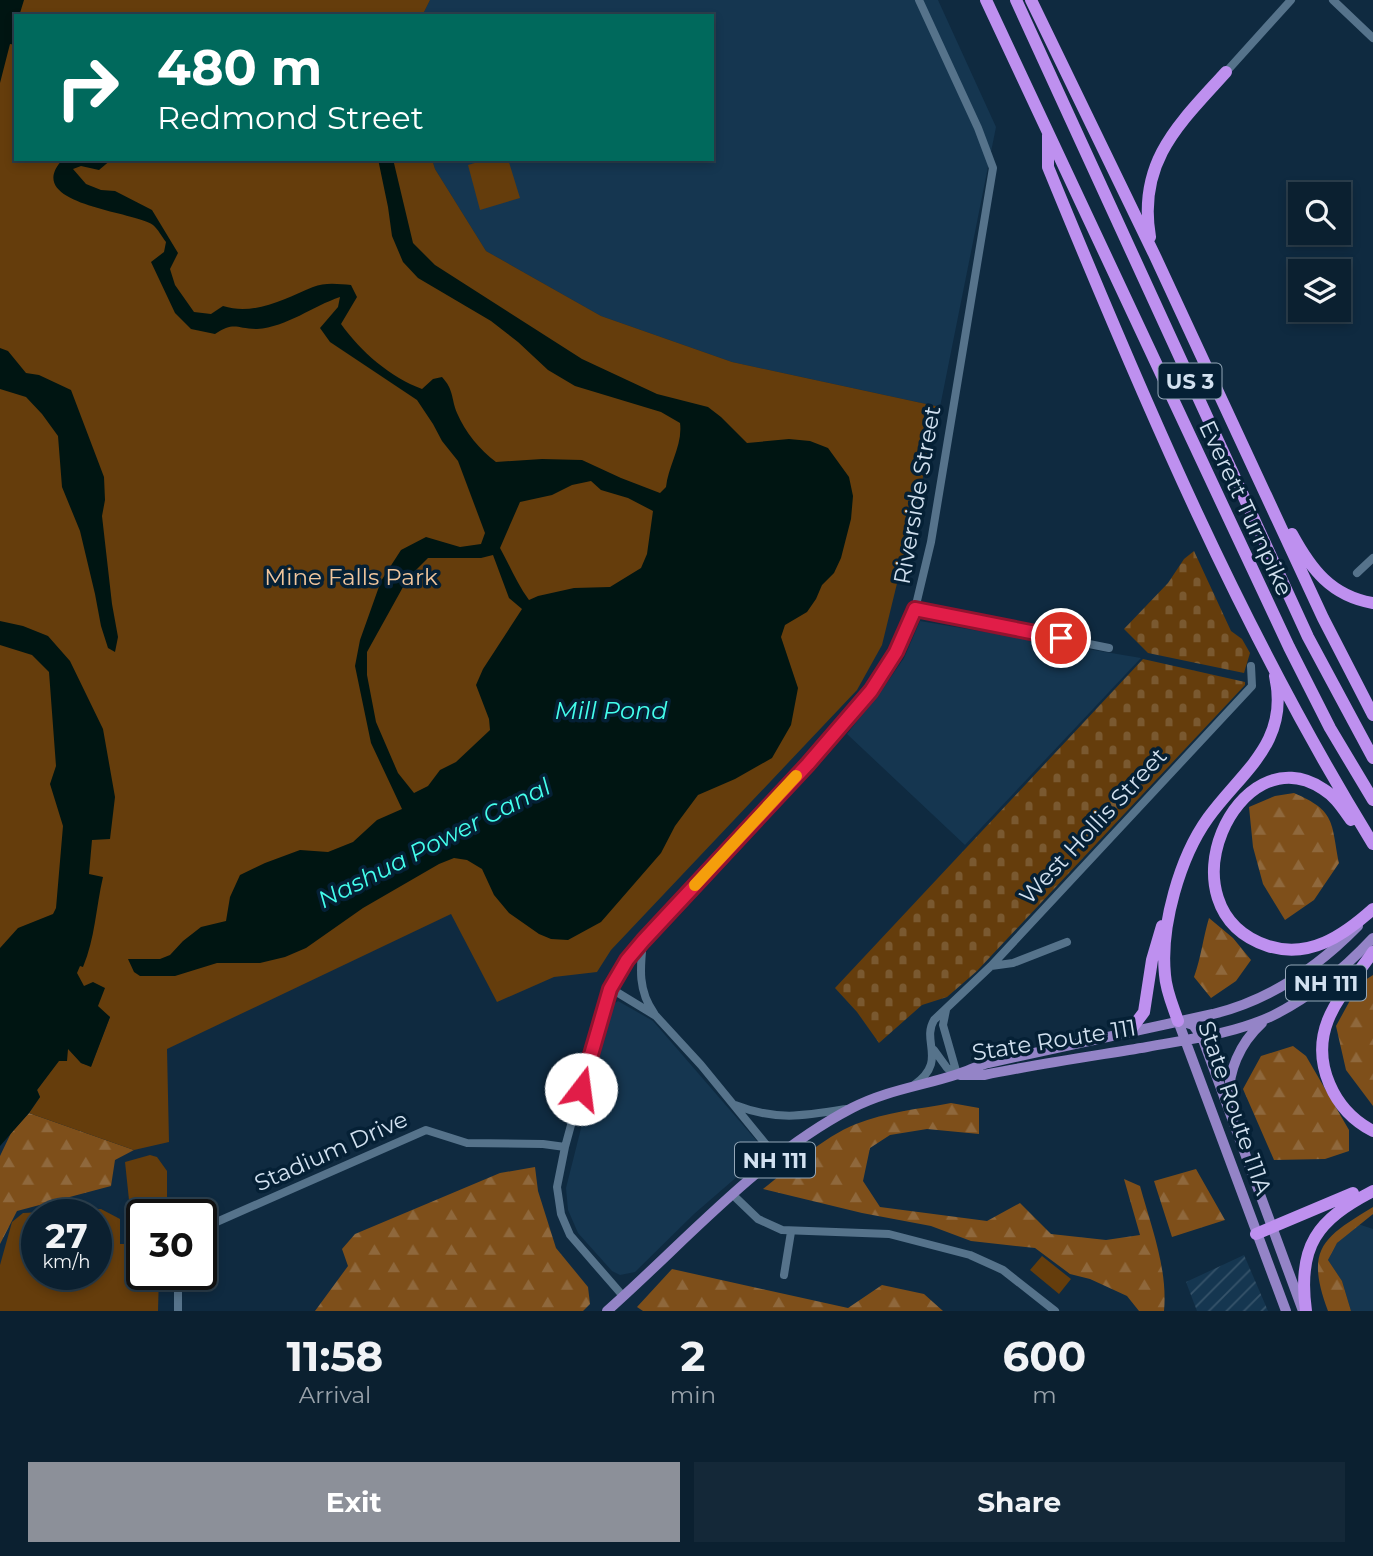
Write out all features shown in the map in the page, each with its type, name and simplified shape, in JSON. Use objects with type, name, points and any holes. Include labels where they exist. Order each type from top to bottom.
[{"type":"highway","name":"Everett Turnpike","points":[[986,0],[1298,665],[1340,745],[1373,800]]},
{"type":"highway","name":"Everett Turnpike","points":[[1016,0],[1300,619],[1335,691],[1373,758]]},
{"type":"highway","points":[[1031,0],[1154,254],[1327,628],[1373,715]]},
{"type":"highway","points":[[1154,254],[1147,211],[1155,164],[1172,133],[1226,72]]},
{"type":"highway","points":[[1048,130],[1048,167],[1182,483],[1264,649],[1277,688],[1277,715],[1272,733],[1258,759],[1213,811],[1195,837],[1186,857],[1153,954],[1144,1012],[1129,1032]]},
{"type":"highway","points":[[1247,456],[1305,558],[1317,574],[1346,595],[1373,603]]},
{"type":"highway","points":[[1264,649],[1373,847]]},
{"type":"highway","points":[[1373,847],[1328,792],[1304,780],[1281,779],[1258,788],[1233,811],[1217,841],[1213,871],[1218,898],[1233,922],[1254,940],[1277,948],[1300,950],[1327,942],[1373,910]]},
{"type":"highway","points":[[1173,900],[1164,965],[1167,988],[1178,1021]]},
{"type":"highway","points":[[1373,952],[1331,1013],[1322,1050],[1325,1073],[1334,1094],[1349,1114],[1373,1131]]},
{"type":"highway","points":[[1256,1234],[1373,1184]]},
{"type":"highway","points":[[1305,1311],[1305,1270],[1313,1241],[1334,1215],[1373,1191]]},
{"type":"main road","name":"State Route 111","points":[[957,1074],[988,1063],[1244,1004],[1288,984],[1326,957],[1373,910]]},
{"type":"main road","name":"State Route 111","points":[[957,1074],[984,1074],[1231,1031],[1270,1017],[1321,987],[1373,938]]},
{"type":"main road","points":[[1234,1125],[1228,1090],[1232,1069],[1250,1035],[1270,1017]]},
{"type":"main road","name":"State Route 111A","points":[[1178,1021],[1193,1025],[1202,1037],[1305,1311]]},
{"type":"main road","name":"State Route 111A","points":[[1178,1021],[1286,1311]]},
{"type":"main road","name":"NH 111","points":[[607,1311],[733,1195],[810,1133],[852,1108],[914,1084],[957,1074]]},
{"type":"street","name":"Riverside Street","points":[[623,1296],[577,1245],[562,1219],[557,1187],[565,1147],[610,989],[627,960],[643,941],[824,746],[871,691],[896,652],[915,609],[931,542],[993,168],[982,137],[919,0]]},
{"type":"street","points":[[1226,72],[1291,0]]},
{"type":"street","points":[[1334,0],[1373,38]]},
{"type":"street","points":[[1357,573],[1373,558]]},
{"type":"street","points":[[915,609],[1109,648]]},
{"type":"street","name":"West Hollis Street","points":[[914,1084],[928,1071],[932,1060],[931,1024],[991,966],[1252,686],[1251,666]]},
{"type":"street","points":[[643,941],[640,966],[646,1001],[777,1158]]},
{"type":"street","points":[[991,966],[1013,963],[1068,942]]},
{"type":"street","points":[[610,989],[656,1016]]},
{"type":"street","points":[[948,1007],[943,1025],[957,1074]]},
{"type":"street","points":[[933,1047],[944,1065],[957,1074]]},
{"type":"street","points":[[732,1103],[777,1116],[811,1115],[852,1108]]},
{"type":"street","name":"Stadium Drive","points":[[217,1222],[426,1130],[467,1143],[543,1144],[565,1147]]},
{"type":"street","points":[[733,1195],[758,1219],[774,1228],[791,1231],[889,1234],[970,1255],[1003,1270],[1055,1311]]},
{"type":"street","points":[[784,1275],[791,1231]]},
{"type":"street","points":[[178,1290],[178,1311]]},
{"type":"shaded area","points":[[430,0],[938,0],[996,127],[940,407],[732,362],[601,316],[486,251],[435,169],[433,161],[714,161],[714,14],[423,14]]},
{"type":"shaded area","points":[[920,621],[1141,658],[965,845],[847,734],[904,658]]},
{"type":"shaded area","points":[[618,1001],[653,1021],[763,1151],[761,1156],[694,1214],[635,1272],[620,1275],[612,1271],[578,1233],[568,1210],[566,1188],[612,1005]]},
{"type":"shaded area","points":[[1358,1224],[1373,1229],[1373,1311],[1351,1311],[1342,1281],[1328,1260],[1337,1243]]},
{"type":"shaded area","points":[[1244,1255],[1268,1311],[1197,1311],[1186,1282]]},
{"type":"green space","name":"Mine Falls Park","points":[[0,0],[430,0],[423,14],[14,14],[14,161],[433,161],[486,251],[601,316],[732,362],[940,407],[882,645],[857,690],[611,950],[597,972],[554,977],[497,1002],[451,914],[167,1049],[169,1142],[134,1150],[29,1113],[40,1097],[37,1090],[68,1048],[81,1063],[91,1066],[110,1017],[0,951]]},
{"type":"green space","points":[[481,161],[509,161],[520,198],[480,210],[468,165]]},
{"type":"green space","points":[[1194,551],[1231,631],[1242,639],[1250,653],[1244,673],[1148,653],[1124,629]]},
{"type":"green space","points":[[1143,659],[1245,682],[1245,685],[977,971],[947,997],[922,1005],[879,1043],[857,1012],[835,988]]},
{"type":"green space","points":[[1294,793],[1308,799],[1325,812],[1332,828],[1339,863],[1314,900],[1285,920],[1263,884],[1253,847],[1249,807],[1275,796]]},
{"type":"green space","points":[[1209,918],[1233,938],[1251,960],[1236,981],[1211,998],[1194,977]]},
{"type":"green space","points":[[1373,975],[1373,1106],[1346,1070],[1336,1026],[1359,984]]},
{"type":"green space","points":[[1293,1046],[1306,1056],[1349,1130],[1349,1151],[1325,1159],[1274,1160],[1243,1089],[1261,1056]]},
{"type":"green space","points":[[951,1103],[979,1108],[979,1134],[927,1129],[890,1135],[870,1148],[863,1181],[880,1207],[987,1221],[1020,1203],[1051,1234],[1106,1240],[1140,1235],[1124,1179],[1140,1186],[1161,1264],[1164,1311],[1139,1311],[1127,1296],[1090,1279],[1070,1274],[1035,1248],[971,1241],[931,1226],[862,1213],[763,1189],[819,1145],[856,1124],[891,1114]]},
{"type":"green space","points":[[29,1113],[134,1150],[115,1160],[111,1186],[62,1199],[21,1199],[21,1210],[17,1211],[0,1244],[0,1156],[11,1133]]},
{"type":"green space","points":[[150,1155],[157,1157],[167,1171],[167,1199],[129,1199],[125,1162]]},
{"type":"green space","points":[[535,1167],[538,1191],[556,1248],[588,1287],[590,1304],[583,1311],[315,1311],[348,1266],[342,1249],[355,1234],[500,1173]]},
{"type":"green space","points":[[1196,1169],[1225,1220],[1172,1237],[1154,1181]]},
{"type":"green space","points":[[1373,1207],[1373,1214],[1337,1243],[1328,1260],[1342,1281],[1351,1311],[1328,1311],[1318,1273],[1323,1247],[1341,1228]]},
{"type":"green space","points":[[21,1215],[21,1290],[112,1290],[112,1215],[120,1219],[120,1244],[125,1244],[126,1248],[126,1290],[159,1290],[158,1311],[0,1311],[0,1265],[12,1222]]},
{"type":"green space","points":[[1042,1256],[1071,1279],[1059,1294],[1030,1270]]},
{"type":"green space","points":[[672,1269],[848,1308],[882,1285],[924,1294],[943,1311],[643,1311],[637,1307]]},
{"type":"water","points":[[0,0],[24,0],[20,13],[23,14],[14,14],[14,45],[10,44],[0,83]]},
{"type":"water","name":"Mill Pond","points":[[62,161],[110,161],[99,170],[81,166],[73,169],[86,184],[101,190],[115,191],[152,210],[178,253],[170,269],[175,285],[194,312],[211,314],[223,306],[235,309],[257,308],[318,285],[351,285],[357,297],[341,324],[349,334],[367,354],[410,384],[422,389],[433,379],[442,377],[464,427],[496,462],[582,460],[660,493],[666,487],[677,447],[680,423],[661,412],[575,386],[548,370],[491,321],[418,278],[403,262],[392,236],[378,161],[393,161],[413,243],[435,265],[582,359],[657,394],[708,407],[747,443],[789,439],[810,441],[828,448],[849,477],[853,496],[851,519],[841,558],[834,573],[822,585],[807,612],[785,625],[781,637],[798,688],[791,725],[772,758],[735,779],[698,795],[675,826],[661,853],[601,922],[568,940],[551,939],[539,934],[509,913],[494,895],[482,869],[467,860],[454,858],[363,908],[306,948],[285,957],[260,963],[217,963],[175,976],[140,976],[134,972],[128,959],[160,959],[170,955],[201,927],[226,921],[230,897],[240,875],[300,850],[328,852],[353,842],[377,820],[402,809],[371,743],[355,666],[360,640],[381,581],[401,550],[426,537],[460,547],[481,544],[485,533],[458,461],[442,441],[417,400],[330,342],[320,328],[338,307],[340,297],[268,327],[232,327],[215,334],[191,329],[175,313],[151,262],[164,252],[166,242],[157,229],[142,220],[85,204],[56,187],[54,174]],"holes":[[[591,481],[601,490],[628,498],[653,511],[647,554],[641,568],[610,587],[574,588],[529,600],[500,548],[520,502],[552,495],[572,485]],[[493,555],[509,598],[522,609],[483,669],[476,685],[489,719],[490,730],[456,762],[440,770],[428,786],[414,793],[398,773],[376,722],[367,675],[367,652],[408,578],[428,558],[481,558]]]},
{"type":"water","points":[[0,348],[8,351],[26,373],[39,375],[71,390],[104,477],[105,500],[102,516],[118,637],[115,652],[108,648],[80,531],[62,487],[58,436],[26,397],[0,389]]},
{"type":"water","points":[[0,621],[48,636],[70,661],[103,729],[115,797],[110,839],[92,840],[89,874],[103,877],[90,945],[83,967],[80,966],[77,973],[84,986],[93,982],[105,988],[98,1006],[110,1017],[91,1067],[81,1063],[68,1049],[67,1061],[59,1061],[37,1090],[40,1097],[29,1113],[0,1146],[0,948],[18,928],[53,914],[56,908],[63,826],[50,784],[56,766],[49,672],[32,655],[0,645]]},
{"type":"slow traffic","points":[[695,885],[796,776]]},
{"type":"route","points":[[581,1089],[606,997],[627,960],[808,764],[871,691],[896,652],[915,609],[1061,638]]},
{"type":"water label","name":"Nashua Power Canal","points":[[434,843]]}]
